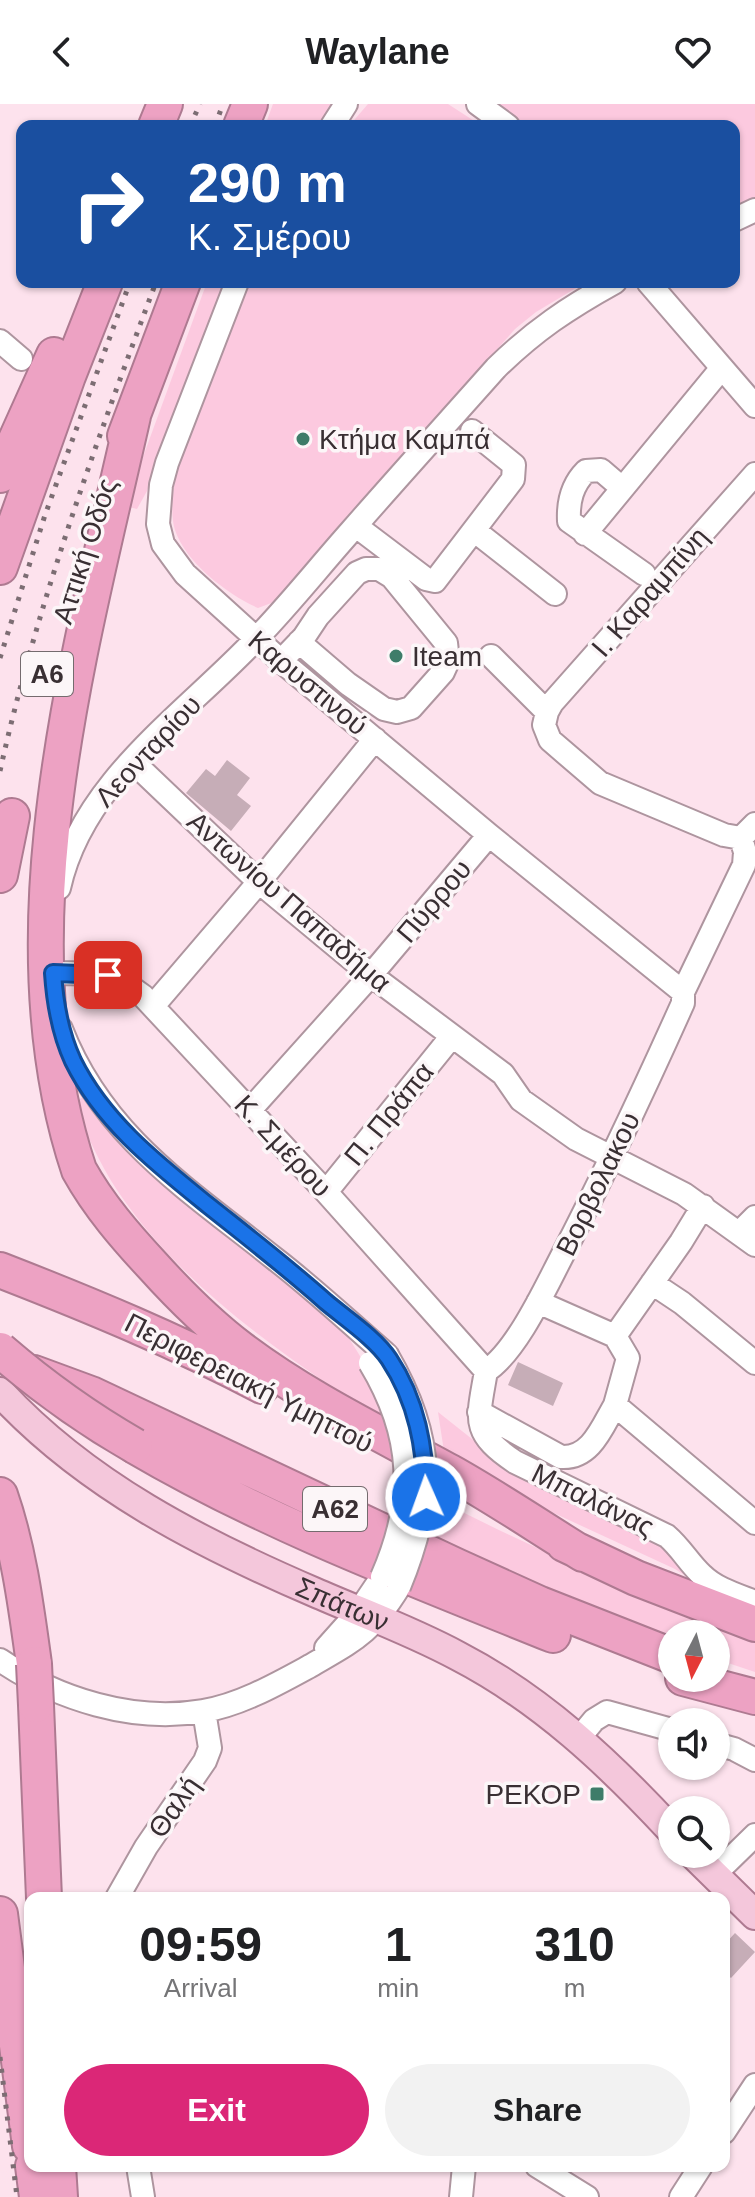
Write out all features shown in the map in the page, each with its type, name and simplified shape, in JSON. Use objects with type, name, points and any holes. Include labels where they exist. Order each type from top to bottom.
[{"type":"highway","points":[[0,475],[84,288]]},
{"type":"highway","points":[[0,567],[103,288]]},
{"type":"highway","name":"Αττική Οδός","points":[[38,706],[69,591],[108,478],[181,288]]},
{"type":"highway","points":[[133,416],[118,481],[58,694],[28,854],[22,953],[27,1022],[40,1076],[58,1124],[79,1170],[109,1216],[193,1310],[243,1351],[372,1432],[451,1473],[583,1554]]},
{"type":"highway","points":[[0,875],[17,793]]},
{"type":"highway","name":"Περιφερειακή Υμηττού","points":[[0,1270],[125,1319],[200,1353],[444,1485],[583,1554],[691,1601],[755,1624]]},
{"type":"highway","points":[[0,1350],[47,1390],[88,1419],[171,1467],[395,1579],[658,1671]]},
{"type":"highway","name":"Α62","points":[[0,1360],[91,1394],[540,1604],[658,1650]]},
{"type":"highway","points":[[0,1495],[12,1530],[34,1664],[44,1892]]},
{"type":"highway","points":[[730,1677],[755,1685]]},
{"type":"highway","points":[[730,1690],[755,1697]]},
{"type":"highway","points":[[0,1914],[24,2100]]},
{"type":"highway","points":[[34,2172],[37,2197]]},
{"type":"highway","points":[[58,2172],[60,2197]]},
{"type":"main road","name":"Σπάτων","points":[[0,1392],[67,1453],[171,1524],[246,1562],[458,1656],[494,1676],[579,1738],[658,1817]]},
{"type":"main road","points":[[706,1868],[755,1915]]},
{"type":"street","points":[[478,104],[500,120]]},
{"type":"street","name":"Καρυστινού","points":[[235,288],[167,463],[158,524],[163,544],[185,574],[256,640],[489,835],[680,988]]},
{"type":"street","name":"Λεονταρίου","points":[[0,1660],[24,1676],[91,1703],[120,1710],[167,1713],[204,1711],[251,1696],[308,1666],[368,1615],[395,1579],[422,1519],[426,1497],[425,1466],[416,1415],[405,1386],[340,1314],[132,1142],[106,1112],[73,1061],[55,1003],[51,945],[53,915],[70,850],[98,802],[132,761],[256,640],[496,368],[529,336],[604,288]]},
{"type":"street","points":[[653,288],[755,406]]},
{"type":"street","points":[[0,341],[21,359]]},
{"type":"street","points":[[585,534],[721,369]]},
{"type":"street","points":[[356,526],[426,579],[435,581],[475,531],[516,471],[514,465],[472,431]]},
{"type":"street","points":[[622,488],[601,470],[586,471],[574,484],[569,521],[644,574]]},
{"type":"street","name":"Ι. Καραμπίνη","points":[[547,712],[755,474]]},
{"type":"street","points":[[475,531],[555,594]]},
{"type":"street","points":[[281,661],[357,573],[366,569],[379,569],[392,577],[446,643],[448,661],[443,672],[411,708],[397,712],[384,709],[348,684],[299,642]]},
{"type":"street","points":[[491,656],[547,712],[545,729],[550,740],[600,783],[724,835],[748,831]]},
{"type":"street","points":[[153,1006],[375,739]]},
{"type":"street","name":"Αντωνίου Παπαδήμα","points":[[132,761],[259,882],[371,975],[503,1074],[521,1100],[576,1139],[750,1231]]},
{"type":"street","name":"Βορβολακου","points":[[486,1371],[498,1363],[538,1302],[613,1158],[683,1003],[680,988],[744,865],[748,831]]},
{"type":"street","name":"Πύρρου","points":[[250,1110],[371,975],[489,835]]},
{"type":"street","name":"Κ. Σμέρου","points":[[53,973],[108,975],[122,980],[153,1006],[326,1192],[486,1371]]},
{"type":"street","name":"Π. Πράπα","points":[[326,1192],[452,1036]]},
{"type":"street","points":[[615,1336],[703,1206]]},
{"type":"street","points":[[652,1283],[682,1303],[755,1363]]},
{"type":"street","points":[[486,1371],[479,1412],[561,1457],[571,1458],[591,1445],[615,1405],[628,1358],[615,1336],[538,1302]]},
{"type":"street","points":[[615,1405],[755,1523]]},
{"type":"street","name":"Μπαλάνας","points":[[479,1412],[483,1434],[496,1450],[667,1536],[716,1586],[755,1602]]},
{"type":"street","name":"Θαλή","points":[[120,1892],[146,1847],[205,1761],[210,1748],[204,1711]]},
{"type":"street","points":[[579,1738],[594,1720],[607,1712],[658,1726]]},
{"type":"street","points":[[730,1748],[755,1760]]},
{"type":"street","points":[[713,1876],[755,1835]]},
{"type":"street","points":[[730,2125],[752,2098]]},
{"type":"street","points":[[139,2172],[143,2197]]},
{"type":"street","points":[[461,2197],[463,2172]]},
{"type":"street","points":[[547,2172],[587,2197]]},
{"type":"street","points":[[681,2197],[697,2172]]},
{"type":"shaded area","points":[[273,104],[333,104],[324,120],[267,120]]},
{"type":"shaded area","points":[[368,104],[448,104],[473,120],[354,120]]},
{"type":"shaded area","points":[[499,104],[755,104],[755,202],[740,209],[740,120],[519,120]]},
{"type":"shaded area","points":[[205,288],[227,288],[180,400],[147,491],[137,509],[125,506]]},
{"type":"shaded area","name":"Kτήμα Καμπά","points":[[247,288],[576,288],[515,329],[274,602],[258,608],[221,586],[188,554],[175,530],[172,506],[185,442],[225,335]]},
{"type":"shaded area","points":[[90,1093],[329,1312],[366,1367],[395,1428],[244,1323],[208,1293],[144,1227],[117,1190],[73,1103]]},
{"type":"shaded area","points":[[438,1412],[501,1462],[656,1539],[703,1587],[675,1569],[519,1497],[445,1458]]},
{"type":"shaded area","points":[[441,1501],[596,1574],[708,1620],[658,1620],[658,1638],[433,1542]]},
{"type":"shaded area","points":[[730,1629],[755,1639],[755,1672],[730,1664]]},
{"type":"building","points":[[227,760],[250,778],[237,795],[251,806],[231,831],[186,793],[206,769],[215,776]]},
{"type":"building","points":[[518,1362],[563,1383],[553,1406],[508,1385]]},
{"type":"building","points":[[735,1933],[755,1952],[731,1978],[730,1977],[730,1938]]},
{"type":"railway","points":[[193,120],[200,104]]},
{"type":"railway","points":[[217,120],[223,104]]},
{"type":"railway","points":[[0,658],[45,515],[128,288]]},
{"type":"railway","points":[[0,771],[50,585],[90,463],[154,288]]},
{"type":"railway","points":[[0,2057],[17,2197]]},
{"type":"place","name":"Kτήμα Καμπά","points":[[303,439]]},
{"type":"place","name":"Iteam","points":[[396,656]]},
{"type":"place","name":"ΡΕΚΟΡ","points":[[597,1794]]},
{"type":"route","points":[[108,975],[53,973],[55,1003],[73,1061],[106,1112],[132,1142],[293,1273],[387,1355],[405,1386],[416,1415],[422,1438],[426,1497]]}]
